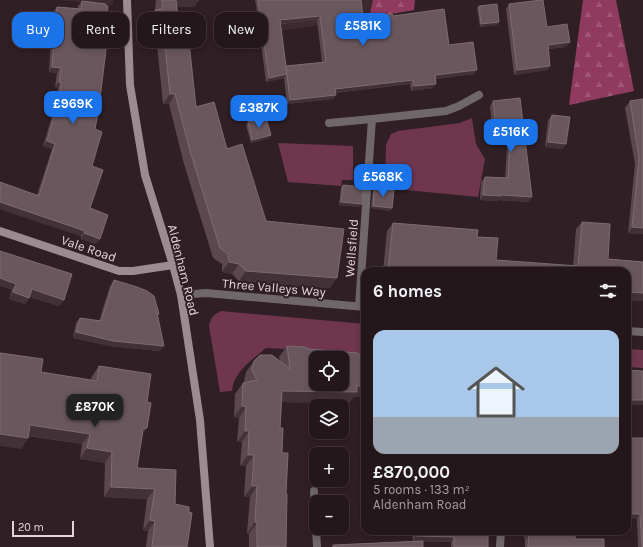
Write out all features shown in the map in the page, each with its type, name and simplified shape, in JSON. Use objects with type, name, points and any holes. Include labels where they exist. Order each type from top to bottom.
[{"type":"main road","name":"Aldenham Road","points":[[128,0],[130,85],[138,138],[146,175],[181,294],[200,420],[210,547]]},
{"type":"main road","name":"Vale Road","points":[[0,231],[119,271],[133,271],[173,265]]},
{"type":"street","points":[[328,123],[372,120],[446,111],[479,95]]},
{"type":"street","name":"Wellsfield","points":[[364,267],[372,120]]},
{"type":"street","name":"Three Valleys Way","points":[[181,294],[206,293],[361,306]]},
{"type":"street","points":[[631,331],[643,332]]},
{"type":"street","points":[[314,491],[317,547]]},
{"type":"street","points":[[500,547],[501,535]]},
{"type":"shaded area","points":[[59,0],[113,0],[113,5]]},
{"type":"shaded area","points":[[277,0],[373,0],[369,18],[280,31]]},
{"type":"shaded area","points":[[472,118],[476,144],[485,159],[478,197],[385,188],[386,145],[391,134],[398,131],[460,123]]},
{"type":"shaded area","points":[[278,143],[353,146],[353,180],[342,180],[341,186],[288,182]]},
{"type":"shaded area","points":[[221,311],[361,324],[361,356],[349,354],[349,351],[266,348],[244,366],[233,384],[232,391],[220,392],[209,326],[213,317]]},
{"type":"shaded area","points":[[631,349],[643,350],[643,368],[631,367]]},
{"type":"green space","points":[[373,0],[415,0],[414,10],[369,18]]},
{"type":"green space","points":[[583,0],[616,0],[634,91],[569,105]]},
{"type":"building","points":[[162,0],[176,0],[177,12],[155,12],[155,10],[162,9]]},
{"type":"building","points":[[258,0],[361,0],[363,17],[392,14],[393,16],[444,9],[449,45],[473,42],[477,70],[435,75],[436,84],[414,86],[413,80],[335,89],[336,95],[290,100],[287,74],[269,78],[265,48],[268,48],[268,12],[260,12]],"holes":[[[320,16],[326,62],[286,66],[286,69],[280,20]]]},
{"type":"building","points":[[543,0],[547,27],[567,24],[570,42],[548,45],[550,66],[517,70],[509,4]]},
{"type":"building","points":[[82,1],[106,4],[106,6],[108,6],[107,12],[72,12],[72,48],[106,48],[101,98],[95,129],[102,132],[92,166],[103,170],[90,208],[108,215],[100,239],[84,233],[85,231],[0,202],[0,182],[39,196],[55,144],[47,141],[59,99],[61,83],[59,82],[61,68],[52,67],[54,48],[64,48],[64,12],[57,12],[57,7],[81,9]]},
{"type":"building","points":[[497,4],[499,22],[481,24],[479,6]]},
{"type":"building","points":[[165,48],[190,48],[196,107],[214,102],[227,149],[242,144],[266,221],[344,229],[337,278],[246,271],[239,264],[229,262],[228,254],[220,248],[191,154],[175,94],[170,94]]},
{"type":"building","points":[[520,98],[532,197],[483,195],[485,177],[508,178],[511,129],[497,131],[493,101]]},
{"type":"building","points":[[643,99],[643,228],[632,227],[639,158],[630,101]]},
{"type":"building","points":[[552,115],[570,117],[566,144],[548,142]]},
{"type":"building","points":[[266,118],[271,135],[252,140],[248,122]]},
{"type":"building","points":[[343,185],[363,187],[362,204],[341,202]]},
{"type":"building","points":[[374,188],[394,190],[392,208],[373,206]]},
{"type":"building","points":[[582,222],[610,224],[608,259],[643,262],[643,293],[631,292],[631,267],[388,267],[393,223],[478,230],[477,237],[498,238],[496,260],[578,266]]},
{"type":"building","points":[[0,251],[72,274],[64,300],[32,289],[29,298],[13,292],[16,284],[0,278]]},
{"type":"building","points":[[114,280],[147,291],[154,296],[159,314],[157,313],[164,346],[113,341],[76,332],[80,318],[101,321]]},
{"type":"building","points":[[287,346],[334,351],[309,351],[309,391],[349,391],[349,352],[361,354],[361,386],[357,386],[357,392],[282,391],[280,428],[283,428],[282,453],[288,453],[286,547],[257,547],[257,523],[255,522],[257,486],[252,486],[254,455],[248,455],[249,431],[245,431],[246,407],[242,406],[243,383],[257,380],[252,370],[254,361],[260,355],[272,355],[290,369]]},
{"type":"building","points":[[0,353],[43,359],[41,372],[97,381],[99,366],[151,374],[147,402],[151,403],[147,428],[143,429],[137,468],[176,470],[175,504],[189,507],[189,512],[192,513],[187,547],[152,547],[155,521],[150,520],[155,489],[111,487],[112,452],[87,448],[90,434],[30,425],[28,438],[0,434]]},
{"type":"building","points":[[631,370],[643,371],[643,400],[631,400]]},
{"type":"building","points":[[631,438],[643,438],[643,547],[640,514],[631,514]]},
{"type":"building","points":[[488,535],[488,547],[454,547],[454,537],[416,536]]},
{"type":"building","points":[[529,535],[575,535],[575,539],[604,539],[604,547],[528,547]]},
{"type":"building","points":[[423,541],[423,547],[333,547],[333,545]]}]
